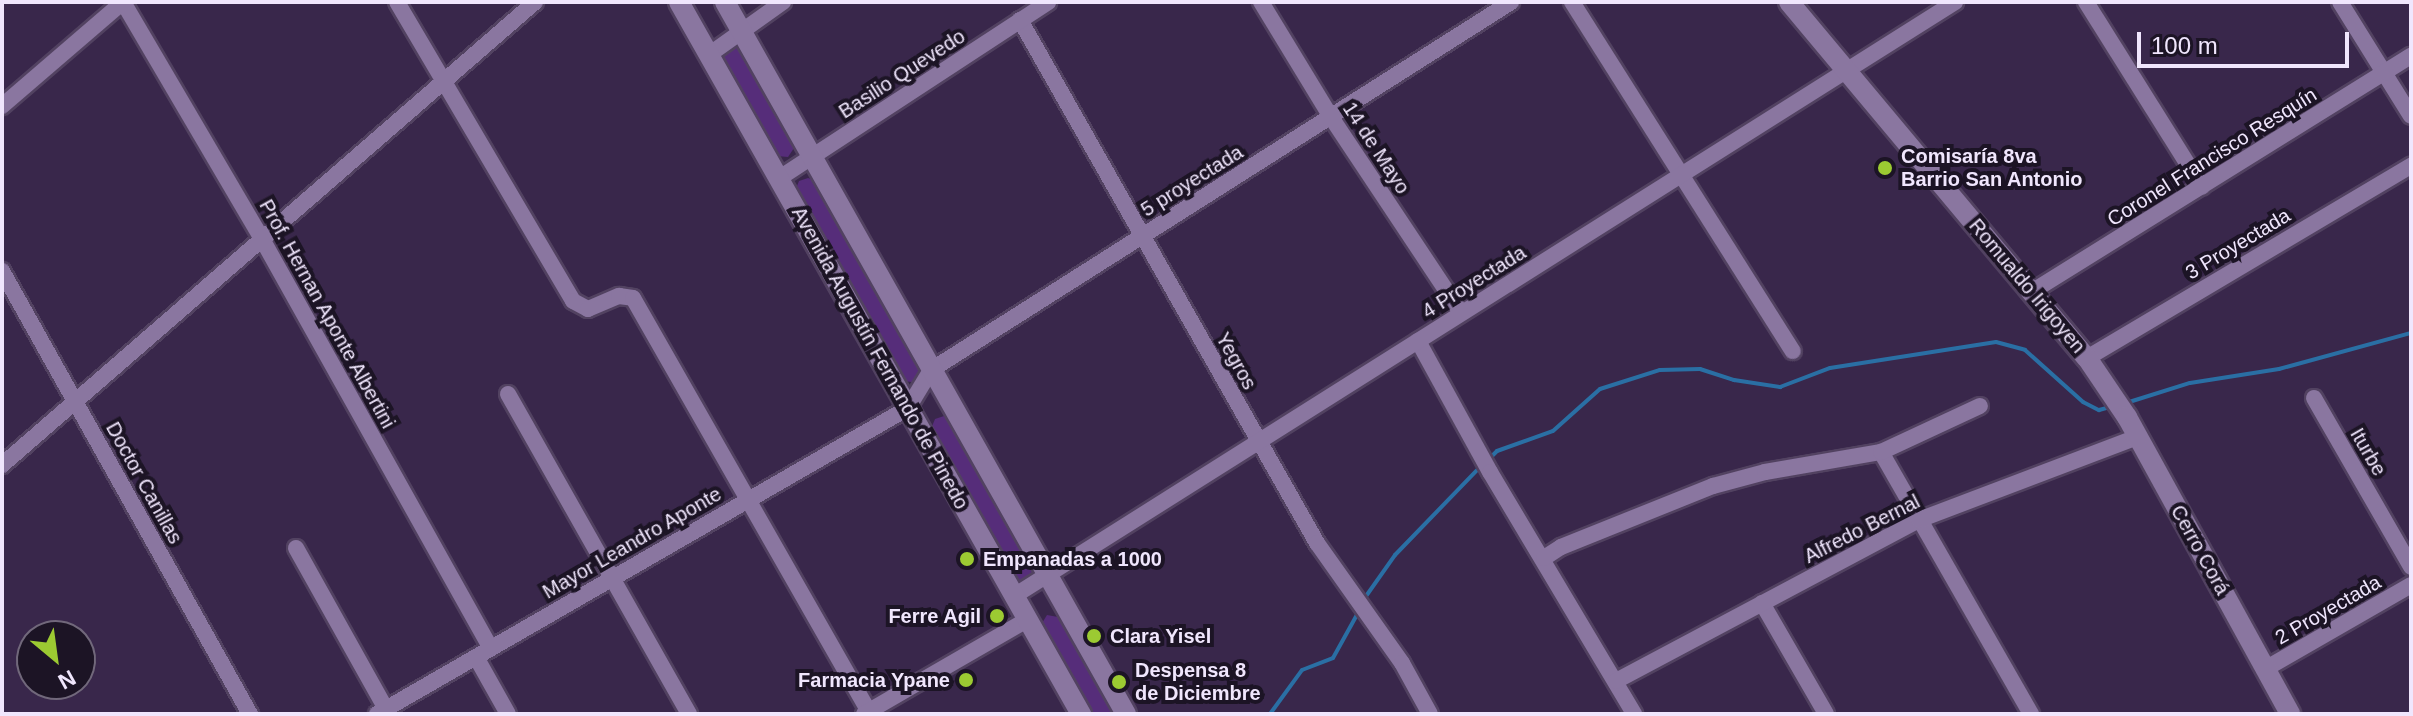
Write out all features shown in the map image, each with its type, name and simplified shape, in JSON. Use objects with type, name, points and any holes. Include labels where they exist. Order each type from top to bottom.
[{"type":"street","points":[[2,106],[123,2]]},
{"type":"street","name":"Prof. Hernan Aponte Albertini","points":[[123,2],[262,239],[491,648]]},
{"type":"street","points":[[397,2],[573,301],[588,309],[619,296],[633,298],[751,498],[866,712],[1027,620]]},
{"type":"street","points":[[2,465],[535,2]]},
{"type":"street","name":"Avenida Augustín Fernando de Pinedo","points":[[679,2],[1081,714]]},
{"type":"street","name":"Avenida Augustín Fernando de Pinedo","points":[[725,2],[1126,714]]},
{"type":"street","points":[[710,54],[783,2]]},
{"type":"street","name":"Basilio Quevedo","points":[[778,179],[1048,2]]},
{"type":"street","name":"14 de Mayo","points":[[1261,2],[1331,117],[1461,313]]},
{"type":"street","name":"5 proyectada","points":[[908,408],[931,370],[1511,2]]},
{"type":"street","points":[[1572,2],[1679,176],[1793,351]]},
{"type":"street","name":"Romualdo Irigoyen","points":[[1789,2],[2033,291],[2087,358],[2107,389]]},
{"type":"street","name":"4 Proyectada","points":[[1014,596],[1955,2]]},
{"type":"street","points":[[2086,2],[2202,187]]},
{"type":"street","points":[[2340,2],[2411,116]]},
{"type":"street","name":"Yegros","points":[[1020,20],[1258,442],[1354,599],[1402,663],[1430,714]]},
{"type":"street","name":"Coronel Francisco Resquín","points":[[2033,291],[2411,56]]},
{"type":"street","name":"3 Proyectada","points":[[2087,358],[2411,166]]},
{"type":"street","name":"Doctor Canillas","points":[[2,271],[250,714]]},
{"type":"street","points":[[1418,341],[1490,472],[1544,558],[1634,714]]},
{"type":"street","name":"Cerro Corá","points":[[2107,389],[2127,417],[2290,714]]},
{"type":"street","points":[[508,394],[689,714]]},
{"type":"street","name":"Iturbe","points":[[2314,398],[2411,567]]},
{"type":"street","points":[[1544,558],[1561,547],[1713,486],[1765,472],[1881,452],[1980,406]]},
{"type":"street","name":"Mayor Leandro Aponte","points":[[381,711],[908,408]]},
{"type":"street","name":"Alfredo Bernal","points":[[1616,681],[1919,520],[2138,437]]},
{"type":"street","points":[[1881,452],[2031,714]]},
{"type":"street","points":[[296,548],[381,711]]},
{"type":"street","name":"2 Proyectada","points":[[2265,669],[2411,585]]},
{"type":"street","points":[[1762,603],[1826,714]]},
{"type":"street","points":[[476,657],[508,714]]},
{"type":"shaded area","points":[[736,44],[742,46],[796,145],[788,157],[777,156],[722,58],[724,51]]},
{"type":"shaded area","points":[[814,180],[920,369],[912,382],[901,381],[795,191],[799,181]]},
{"type":"shaded area","points":[[950,418],[1034,570],[1032,576],[1020,583],[1015,582],[931,429],[935,419]]},
{"type":"shaded area","points":[[1047,615],[1058,617],[1114,714],[1089,714],[1039,628]]},
{"type":"waterway","points":[[2126,403],[2190,383],[2279,369],[2411,333]]},
{"type":"waterway","points":[[1489,459],[1497,451],[1553,431],[1600,389],[1660,370],[1700,369],[1734,380],[1780,387],[1830,368],[1996,342],[2025,350],[2083,402],[2099,410],[2114,406]]},
{"type":"waterway","points":[[1364,599],[1395,555],[1482,465]]},
{"type":"waterway","points":[[1270,714],[1302,670],[1333,658],[1359,611]]},
{"type":"place","name":"Comisaría 8va Barrio San Antonio","points":[[1885,168]]},
{"type":"place","name":"Empanadas a 1000","points":[[967,559]]},
{"type":"place","name":"Ferre Agil","points":[[997,616]]},
{"type":"place","name":"Clara Yisel","points":[[1094,636]]},
{"type":"place","name":"Farmacia Ypane","points":[[966,680]]},
{"type":"place","name":"Despensa 8 de Diciembre","points":[[1119,682]]}]
